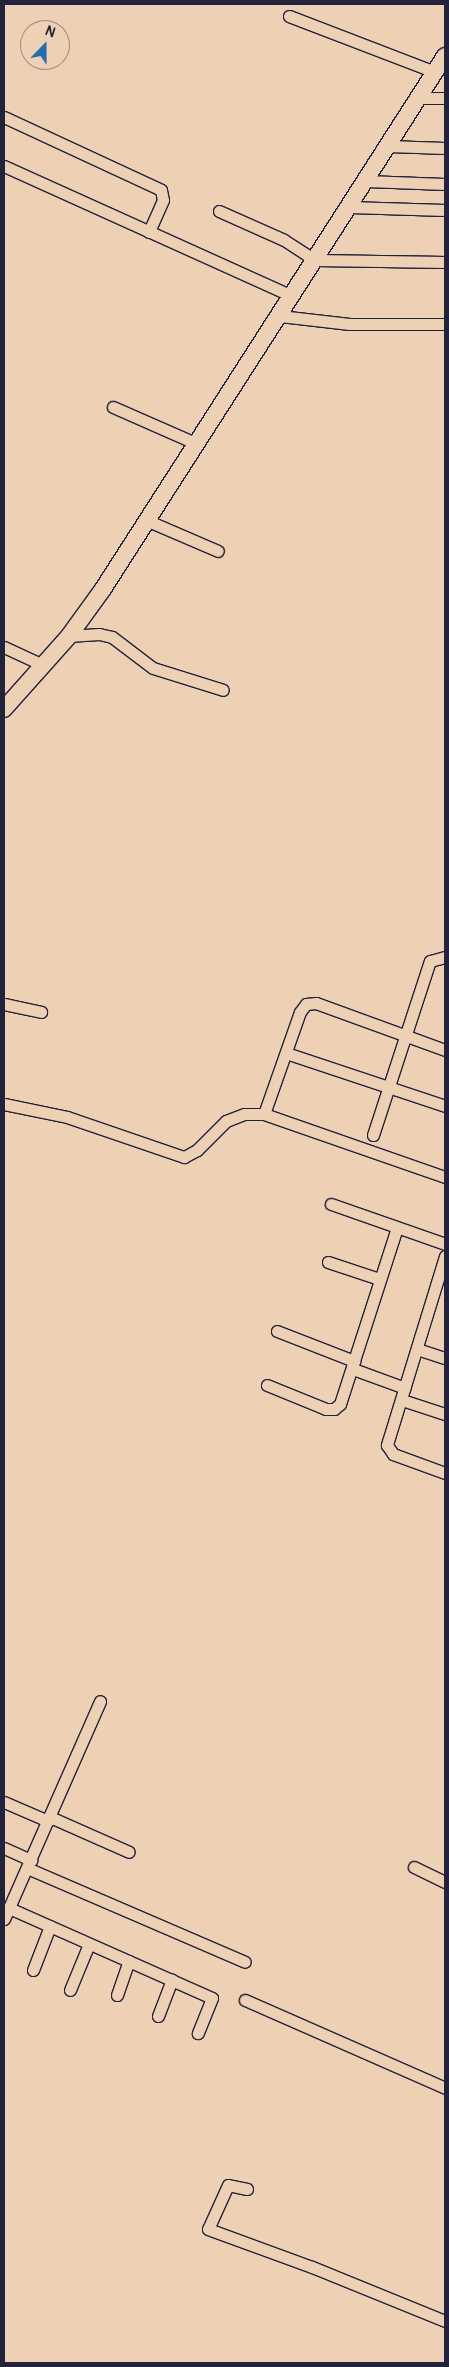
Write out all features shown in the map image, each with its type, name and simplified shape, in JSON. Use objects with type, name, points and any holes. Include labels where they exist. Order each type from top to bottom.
[{"type":"main road","points":[[4,709],[41,664],[69,636],[280,316],[445,56]]},
{"type":"street","points":[[289,16],[435,72]]},
{"type":"street","points":[[419,98],[445,98]]},
{"type":"street","points":[[4,117],[161,190],[163,200],[149,232]]},
{"type":"street","points":[[388,146],[445,148]]},
{"type":"street","points":[[4,166],[292,296]]},
{"type":"street","points":[[366,181],[445,184]]},
{"type":"street","points":[[349,207],[445,210]]},
{"type":"street","points":[[219,211],[284,240],[315,260],[445,262]]},
{"type":"street","points":[[280,316],[350,324],[445,324]]},
{"type":"street","points":[[114,407],[195,443]]},
{"type":"street","points":[[146,520],[218,551]]},
{"type":"street","points":[[69,636],[99,634],[112,637],[153,668],[223,690]]},
{"type":"street","points":[[4,647],[41,664]]},
{"type":"street","points":[[373,1135],[430,961],[445,957]]},
{"type":"street","points":[[264,1114],[302,1007],[309,1003],[406,1034],[445,1050]]},
{"type":"street","points":[[4,1004],[41,1012]]},
{"type":"street","points":[[286,1054],[445,1106]]},
{"type":"street","points":[[4,1104],[67,1117],[184,1157],[197,1150],[226,1121],[244,1114],[264,1114],[445,1177]]},
{"type":"street","points":[[330,1204],[445,1244]]},
{"type":"street","points":[[267,1385],[326,1409],[334,1409],[340,1404],[397,1228]]},
{"type":"street","points":[[445,1256],[402,1400],[388,1440],[388,1449],[399,1456],[445,1473]]},
{"type":"street","points":[[328,1262],[379,1279]]},
{"type":"street","points":[[277,1331],[405,1388]]},
{"type":"street","points":[[417,1349],[445,1358]]},
{"type":"street","points":[[402,1400],[445,1414]]},
{"type":"street","points":[[4,1919],[100,1701]]},
{"type":"street","points":[[4,1802],[129,1852]]},
{"type":"street","points":[[4,1848],[29,1864],[246,1962]]},
{"type":"street","points":[[414,1867],[445,1882]]},
{"type":"street","points":[[9,1908],[212,1998],[198,2033]]},
{"type":"street","points":[[33,1970],[50,1926]]},
{"type":"street","points":[[70,1990],[89,1944]]},
{"type":"street","points":[[117,1995],[129,1961]]},
{"type":"street","points":[[158,2016],[172,1980]]},
{"type":"street","points":[[245,2000],[445,2088]]},
{"type":"street","points":[[248,2189],[228,2185],[208,2229],[312,2266],[445,2321]]}]
